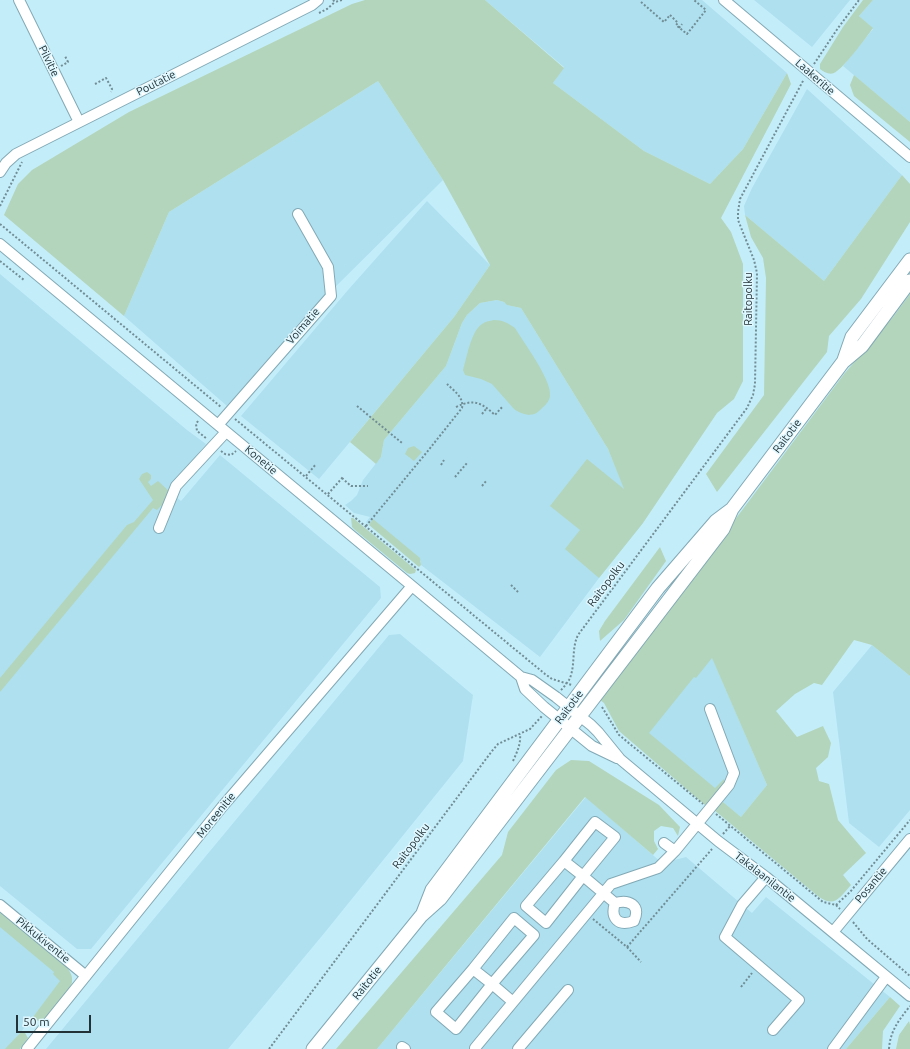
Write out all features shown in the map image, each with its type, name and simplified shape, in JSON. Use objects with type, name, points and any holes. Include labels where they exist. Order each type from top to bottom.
[{"type":"main road","name":"Raitotie","points":[[843,362],[852,338],[910,260]]},
{"type":"main road","name":"Raitotie","points":[[313,1049],[421,916],[440,899],[723,529],[732,509],[843,362],[862,346],[910,281]]},
{"type":"main road","name":"Raitotie","points":[[421,916],[432,890],[658,588],[716,521],[732,509]]},
{"type":"street","name":"Pilvitie","points":[[19,0],[79,122]]},
{"type":"street","name":"Poutatie","points":[[0,172],[6,162],[16,154],[318,0]]},
{"type":"street","name":"Laakeritie","points":[[724,0],[909,155]]},
{"type":"street","name":"Voimatie","points":[[218,425],[331,296],[328,267],[298,214]]},
{"type":"street","name":"Konetie","points":[[0,244],[521,677],[532,680],[580,717]]},
{"type":"street","points":[[159,528],[176,486],[226,432]]},
{"type":"street","name":"Moreenitie","points":[[27,1049],[222,807],[412,586]]},
{"type":"street","name":"Konetie","points":[[521,677],[526,689],[570,729]]},
{"type":"street","points":[[474,1048],[611,884],[658,868],[675,851],[729,785],[734,773],[710,709]]},
{"type":"street","name":"Takalaanilantie","points":[[580,717],[598,732],[620,759],[718,841],[766,877],[910,996]]},
{"type":"street","name":"Takalaanilantie","points":[[570,729],[592,746],[620,759]]},
{"type":"street","points":[[595,822],[615,837],[546,923],[526,906],[564,861],[595,822]]},
{"type":"street","name":"Posantie","points":[[833,932],[910,839]]},
{"type":"street","points":[[664,843],[675,851]]},
{"type":"street","points":[[564,861],[615,903]]},
{"type":"street","points":[[766,877],[742,905],[725,937],[798,1000],[773,1030]]},
{"type":"street","name":"Pikkukiventie","points":[[0,905],[86,976]]},
{"type":"street","points":[[514,918],[534,935],[492,984],[456,1028],[436,1012],[514,918]]},
{"type":"street","points":[[473,969],[513,1002]]},
{"type":"street","points":[[833,1049],[886,977]]},
{"type":"street","points":[[518,1049],[568,990]]},
{"type":"path","points":[[313,16],[327,9],[334,1],[342,0]]},
{"type":"path","points":[[641,2],[664,22],[670,15],[678,23],[676,25],[686,34],[706,10],[694,0]]},
{"type":"path","name":"Raitopolku","points":[[556,697],[572,672],[574,648],[578,635],[747,408],[753,395],[755,384],[757,273],[754,260],[738,220],[740,199],[801,83],[859,0]]},
{"type":"path","points":[[679,28],[682,24]]},
{"type":"path","points":[[60,69],[62,65],[68,62],[65,56]]},
{"type":"path","points":[[95,84],[106,78],[112,89],[111,92]]},
{"type":"path","points":[[0,206],[22,162]]},
{"type":"path","points":[[0,224],[544,674],[552,679],[570,684],[581,691]]},
{"type":"path","points":[[0,261],[24,280]]},
{"type":"path","points":[[366,526],[462,408],[460,397],[447,384]]},
{"type":"path","points":[[456,407],[468,402],[480,403],[495,415],[503,406]]},
{"type":"path","points":[[357,406],[402,443]]},
{"type":"path","points":[[482,414],[487,408]]},
{"type":"path","points":[[441,464],[444,460]]},
{"type":"path","points":[[455,477],[467,463]]},
{"type":"path","points":[[306,476],[316,464]]},
{"type":"path","points":[[328,494],[342,478],[351,486],[368,486]]},
{"type":"path","points":[[482,486],[487,480]]},
{"type":"path","points":[[511,585],[518,592]]},
{"type":"path","points":[[593,700],[607,713],[620,734],[824,902],[836,905],[847,915],[867,939],[910,976]]},
{"type":"path","name":"Raitopolku","points":[[269,1049],[492,751],[498,744],[530,728],[547,709]]},
{"type":"path","points":[[513,763],[521,741],[520,734]]},
{"type":"path","points":[[836,905],[850,892],[910,820]]},
{"type":"path","points":[[627,947],[730,826]]},
{"type":"path","points":[[587,913],[627,947],[641,962]]},
{"type":"path","points":[[740,987],[758,966]]},
{"type":"path","points":[[889,1049],[890,1036],[895,1026],[910,1006]]},
{"type":"shaded area","points":[[485,0],[702,0],[787,73],[743,149],[710,184],[644,151],[553,83],[564,67]]},
{"type":"shaded area","points":[[754,0],[850,0],[812,47]]},
{"type":"shaded area","points":[[873,0],[910,0],[910,122],[843,66],[873,29],[859,16]]},
{"type":"shaded area","points":[[378,81],[443,180],[300,322],[227,406],[124,316],[169,212]]},
{"type":"shaded area","points":[[807,89],[902,175],[824,281],[745,215],[744,206],[752,188]]},
{"type":"shaded area","points":[[427,201],[490,265],[454,317],[319,479],[241,416],[348,290]]},
{"type":"shaded area","points":[[0,274],[187,430],[206,444],[168,490],[181,501],[220,455],[380,587],[381,598],[91,949],[77,949],[0,886]]},
{"type":"shaded area","points":[[497,300],[508,305],[521,308],[608,449],[625,490],[643,523],[599,578],[540,657],[421,565],[421,561],[370,522],[369,525],[366,522],[370,517],[354,513],[355,514],[345,505],[357,495],[363,480],[381,457],[384,440],[446,366],[462,323],[467,315],[480,303]]},
{"type":"shaded area","points":[[400,634],[473,695],[463,761],[326,931],[228,1049],[46,1049],[389,635]]},
{"type":"shaded area","points":[[872,645],[910,676],[910,810],[879,847],[849,823],[833,692]]},
{"type":"shaded area","points":[[712,657],[767,785],[741,817],[628,724]]},
{"type":"shaded area","points":[[586,797],[662,863],[686,857],[752,913],[766,897],[890,997],[846,1049],[377,1049]]},
{"type":"shaded area","points":[[0,921],[60,971],[61,983],[7,1049],[0,1049]]},
{"type":"green space","points":[[365,0],[485,0],[564,68],[553,83],[644,151],[710,184],[743,149],[787,73],[791,84],[721,218],[731,232],[743,264],[743,381],[734,399],[717,413],[643,523],[599,578],[565,549],[580,530],[550,506],[587,459],[624,489],[608,449],[521,308],[507,305],[504,302],[497,300],[480,303],[467,315],[462,323],[446,366],[384,440],[381,457],[376,464],[350,442],[454,317],[490,265],[443,180],[378,81],[169,212],[124,316],[4,215],[18,184],[32,170],[129,112],[352,4]]},
{"type":"green space","points":[[863,0],[873,0],[859,16],[873,28],[843,66],[832,74],[825,72],[820,69],[820,64],[843,27]]},
{"type":"green space","points":[[854,75],[910,122],[910,142],[854,96],[850,85]]},
{"type":"green space","points":[[902,175],[910,184],[910,222],[861,299],[829,336],[827,352],[717,492],[706,474],[764,395],[766,278],[763,258],[751,237],[745,215],[824,281]]},
{"type":"green space","points":[[910,294],[910,676],[872,645],[854,640],[822,685],[814,683],[795,694],[776,711],[797,737],[823,726],[831,743],[828,757],[816,768],[819,781],[829,784],[838,820],[866,853],[843,875],[851,885],[837,900],[829,901],[819,897],[714,810],[723,802],[741,817],[767,785],[712,658],[696,678],[694,677],[649,733],[715,788],[724,779],[721,790],[705,805],[619,731],[604,703],[600,700],[844,374],[893,317]]},
{"type":"green space","points":[[494,320],[505,322],[515,328],[537,362],[547,381],[550,396],[549,401],[536,413],[530,415],[517,411],[492,384],[481,379],[465,375],[463,370],[475,332],[478,327],[484,323]]},
{"type":"green space","points":[[414,446],[422,452],[414,461],[405,454],[408,448]]},
{"type":"green space","points":[[147,472],[151,475],[151,479],[148,482],[151,486],[158,481],[171,493],[165,502],[157,510],[153,508],[0,692],[0,678],[127,525],[134,522],[153,500],[139,479],[142,474]]},
{"type":"green space","points":[[351,518],[353,518],[416,570],[415,573],[407,573],[355,530],[352,527]]},
{"type":"green space","points":[[373,519],[420,558],[421,565],[419,567],[369,525]]},
{"type":"green space","points":[[660,547],[666,561],[624,620],[600,641],[599,631],[605,621]]},
{"type":"green space","points":[[571,760],[589,761],[659,805],[680,827],[678,836],[673,828],[661,826],[654,831],[654,841],[658,849],[653,855],[585,797],[377,1049],[336,1049],[502,855],[508,832],[556,770]]},
{"type":"green space","points":[[0,911],[65,965],[71,975],[71,986],[43,1020],[38,1021],[33,1017],[60,981],[53,974],[54,972],[0,927]]},
{"type":"green space","points":[[890,997],[900,1006],[883,1031],[882,1049],[846,1049]]},
{"type":"green space","points":[[909,1021],[910,1049],[896,1049],[899,1035]]},
{"type":"green space","points":[[22,1031],[28,1038],[20,1049],[5,1049]]}]
